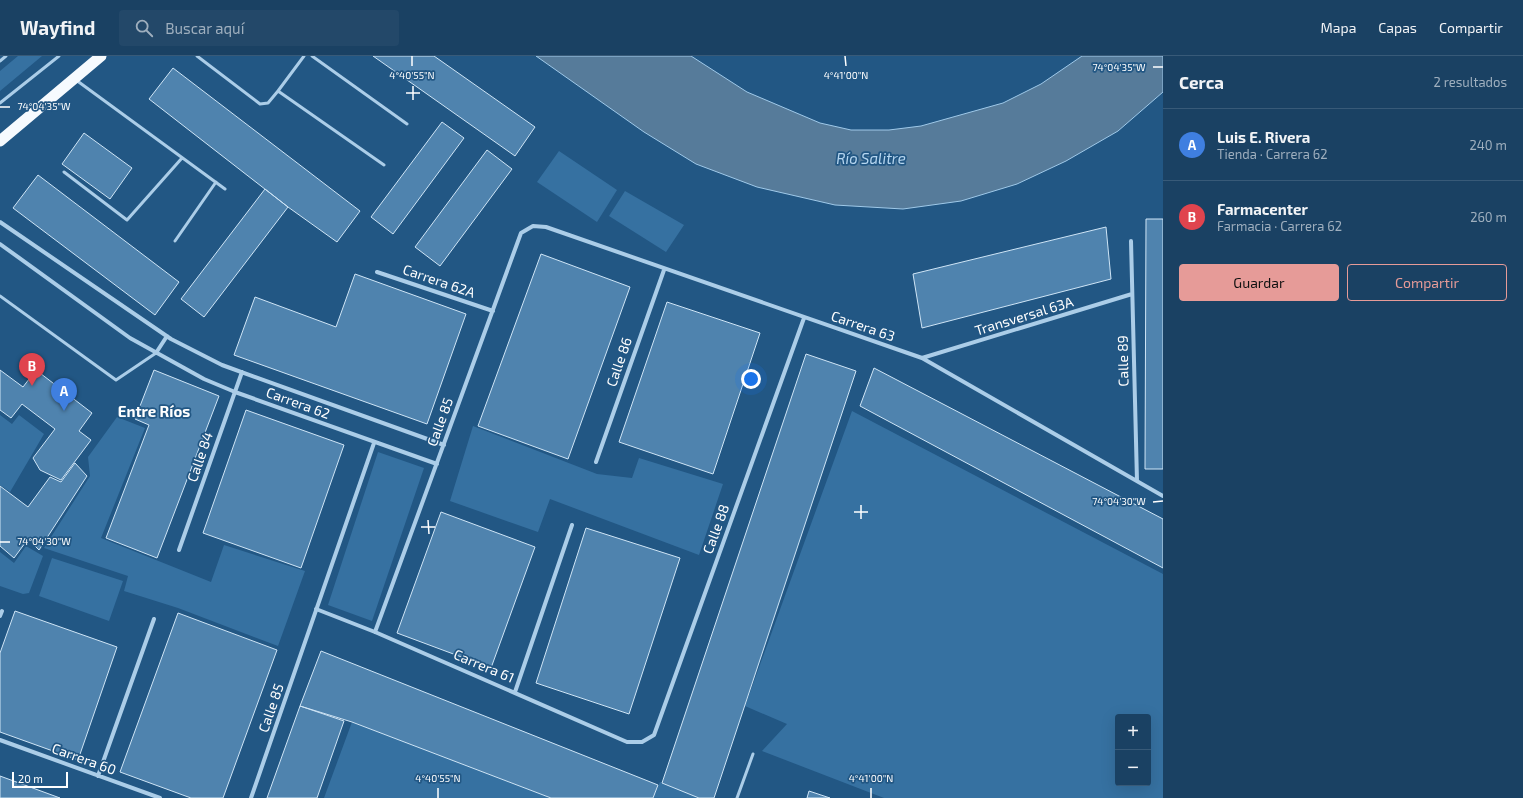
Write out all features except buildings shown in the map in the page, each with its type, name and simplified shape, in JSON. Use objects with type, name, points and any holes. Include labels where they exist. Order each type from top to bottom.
[{"type":"highway","points":[[0,141],[101,56]]},
{"type":"street","name":"Carrera 62","points":[[0,222],[167,336],[222,365],[444,445]]},
{"type":"street","name":"Carrera 63","points":[[533,226],[546,228],[922,358],[1163,496]]},
{"type":"street","name":"Calle 85","points":[[376,632],[521,233],[533,226]]},
{"type":"street","name":"Calle 89","points":[[1131,241],[1137,481]]},
{"type":"street","name":"Carrera 62","points":[[0,244],[130,338],[204,379],[235,392],[374,443],[437,464]]},
{"type":"street","name":"Calle 86","points":[[596,462],[664,270]]},
{"type":"street","name":"Carrera 62A","points":[[377,272],[493,311]]},
{"type":"street","name":"Transversal 63A","points":[[922,358],[1132,294]]},
{"type":"street","name":"Calle 88","points":[[642,742],[654,735],[804,318]]},
{"type":"street","points":[[156,353],[167,336]]},
{"type":"street","name":"Calle 84","points":[[180,550],[242,372]]},
{"type":"street","name":"Calle 85","points":[[251,798],[374,443]]},
{"type":"street","points":[[515,692],[572,524]]},
{"type":"street","name":"Carrera 61","points":[[316,609],[376,632],[627,742],[642,742]]},
{"type":"street","points":[[0,616],[2,610]]},
{"type":"street","points":[[98,776],[154,619]]},
{"type":"street","name":"Carrera 60","points":[[0,740],[160,798]]},
{"type":"lane","points":[[0,60],[6,56]]},
{"type":"lane","points":[[0,103],[59,56]]},
{"type":"lane","points":[[197,56],[260,104],[268,103],[304,56]]},
{"type":"lane","points":[[312,56],[407,124]]},
{"type":"lane","points":[[74,78],[225,189]]},
{"type":"lane","points":[[278,91],[384,165]]},
{"type":"lane","points":[[64,172],[127,220],[182,158]]},
{"type":"lane","points":[[175,241],[216,182]]},
{"type":"lane","points":[[0,296],[116,380],[156,353]]},
{"type":"lane","points":[[737,798],[752,754]]},
{"type":"shaded area","points":[[18,56],[42,56],[0,91],[0,71]]},
{"type":"shaded area","points":[[559,151],[617,190],[597,222],[537,182]]},
{"type":"shaded area","points":[[625,191],[684,225],[666,252],[609,216]]},
{"type":"shaded area","points":[[852,411],[1163,574],[1163,798],[884,798],[762,751],[787,724],[745,706]]},
{"type":"shaded area","points":[[0,415],[12,424],[19,415],[44,434],[10,492],[0,485]]},
{"type":"shaded area","points":[[117,417],[145,428],[101,538],[211,582],[224,545],[305,571],[278,646],[178,608],[124,591],[128,576],[44,548],[90,476],[88,457]]},
{"type":"shaded area","points":[[473,426],[597,474],[632,478],[639,458],[723,484],[699,555],[550,499],[538,532],[450,501]]},
{"type":"shaded area","points":[[378,452],[424,468],[372,621],[328,605]]},
{"type":"shaded area","points":[[26,546],[43,556],[29,593],[23,594],[0,586],[0,552],[14,563]]},
{"type":"shaded area","points":[[52,558],[123,581],[109,621],[39,596]]},
{"type":"shaded area","points":[[352,722],[551,798],[324,798]]},
{"type":"shaded area","points":[[660,782],[698,797],[698,798],[653,798]]},
{"type":"water","name":"Río Salitre","points":[[536,56],[691,56],[747,92],[820,123],[851,130],[889,130],[921,126],[1003,103],[1041,84],[1082,56],[1163,56],[1163,92],[1118,131],[1066,161],[1017,184],[961,201],[903,209],[835,205],[757,187],[696,164],[644,132]]},
{"type":"place","name":"Farmacenter","points":[[32,386]]},
{"type":"place","name":"Luis E. Rivera","points":[[64,411]]},
{"type":"district","name":"Entre Ríos","points":[[154,412]]}]
